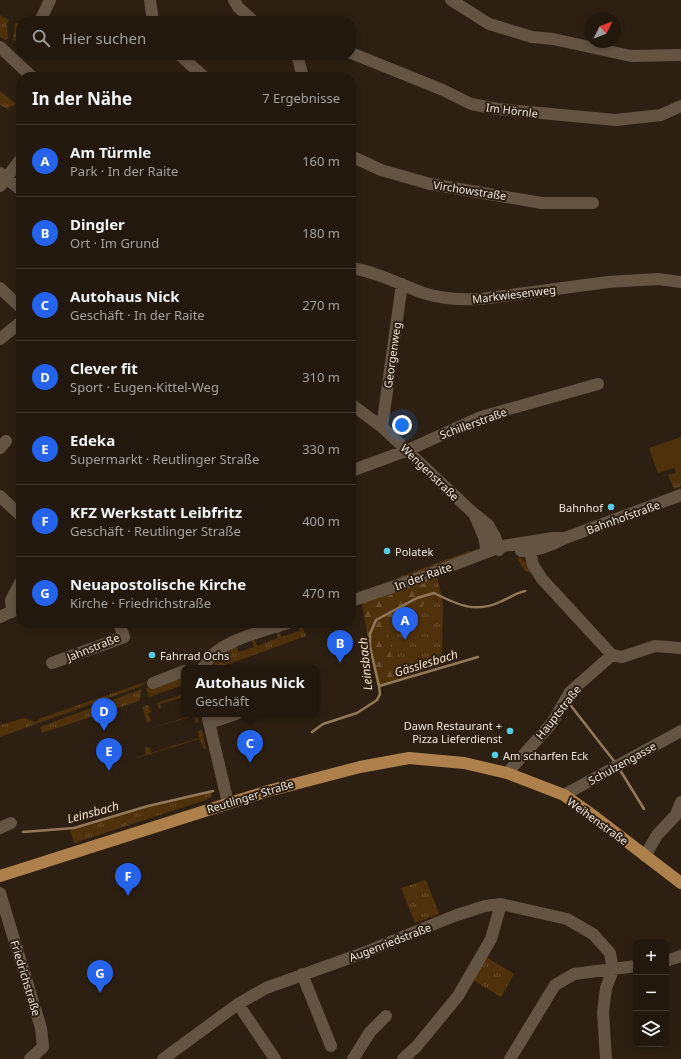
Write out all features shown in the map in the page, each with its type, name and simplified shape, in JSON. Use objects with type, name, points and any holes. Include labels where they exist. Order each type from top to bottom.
[{"type":"main road","name":"Reutlinger Straße","points":[[0,876],[228,803],[333,773],[409,758],[456,762],[507,773]]},
{"type":"main road","name":"Weihenstraße","points":[[507,773],[564,795],[681,883]]},
{"type":"street","points":[[42,16],[50,0]]},
{"type":"street","points":[[150,0],[152,16]]},
{"type":"street","points":[[234,0],[238,7],[248,16]]},
{"type":"street","points":[[451,0],[489,24],[532,37],[553,39],[631,56],[681,55]]},
{"type":"street","points":[[0,47],[16,56]]},
{"type":"street","name":"Im Hörnle","points":[[356,55],[443,90],[471,104],[498,109],[616,120],[661,115],[681,106]]},
{"type":"street","points":[[23,60],[29,72]]},
{"type":"street","points":[[185,60],[199,72]]},
{"type":"street","points":[[298,60],[302,72]]},
{"type":"street","name":"Virchowstraße","points":[[356,158],[381,170],[430,184],[542,203],[593,203]]},
{"type":"street","points":[[16,164],[2,179],[16,187]]},
{"type":"street","name":"Markwiesenweg","points":[[356,269],[376,273],[437,297],[463,300],[481,300],[632,280],[658,279],[681,282]]},
{"type":"street","name":"Georgenweg","points":[[382,427],[402,284]]},
{"type":"street","points":[[0,288],[16,303]]},
{"type":"street","points":[[0,339],[16,326]]},
{"type":"street","name":"Schillerstraße","points":[[356,469],[408,450],[481,417],[598,384]]},
{"type":"street","name":"Wengenstraße","points":[[356,408],[382,427],[408,450],[471,511],[494,550]]},
{"type":"street","name":"Bahnhofstraße","points":[[494,550],[510,544],[529,547],[554,545],[565,538],[681,495]]},
{"type":"street","points":[[0,496],[16,511]]},
{"type":"street","points":[[529,547],[533,565],[542,579],[612,655],[622,658],[648,648],[661,646],[681,648]]},
{"type":"street","name":"In der Raite","points":[[356,599],[494,550]]},
{"type":"street","points":[[16,590],[11,600],[16,608]]},
{"type":"street","points":[[0,617],[16,610]]},
{"type":"street","name":"Jahnstraße","points":[[52,663],[124,636],[121,628]]},
{"type":"street","points":[[204,665],[211,655],[222,647],[274,628]]},
{"type":"street","name":"Hauptstraße","points":[[507,773],[552,723],[570,692],[612,655]]},
{"type":"street","points":[[153,683],[181,672]]},
{"type":"street","points":[[219,717],[208,719],[228,803]]},
{"type":"street","name":"Schulzengasse","points":[[564,795],[681,731]]},
{"type":"street","points":[[644,856],[657,834],[676,815],[681,802]]},
{"type":"street","points":[[0,828],[12,823]]},
{"type":"street","name":"Friedrichstraße","points":[[0,893],[41,1028],[44,1047],[30,1059]]},
{"type":"street","points":[[403,1059],[417,1046],[458,996],[491,939],[501,904]]},
{"type":"street","name":"Augenriedstraße","points":[[163,1059],[238,1004],[266,988],[366,952],[454,916],[485,906],[501,904],[567,919],[593,934],[610,953],[613,970]]},
{"type":"street","points":[[669,960],[681,956]]},
{"type":"street","points":[[510,1059],[555,985],[574,974],[633,967]]},
{"type":"street","points":[[606,1059],[603,1012],[606,988],[613,970]]},
{"type":"street","points":[[302,974],[331,1046]]},
{"type":"street","points":[[238,1004],[275,1059]]},
{"type":"street","points":[[353,1059],[370,1032],[386,1016]]},
{"type":"green space","points":[[0,15],[9,20],[7,24],[8,39],[5,40],[0,37]]},
{"type":"green space","points":[[15,23],[16,41],[13,40]]},
{"type":"green space","points":[[0,91],[16,104],[7,109],[0,105]]},
{"type":"green space","points":[[681,437],[681,480],[679,481],[674,468],[658,473],[649,448]]},
{"type":"green space","points":[[676,473],[679,480],[681,480],[681,486],[674,489],[668,475]]},
{"type":"green space","points":[[469,551],[472,552],[398,580],[397,578]]},
{"type":"green space","points":[[519,556],[527,564],[531,572],[525,571],[518,560]]},
{"type":"green space","points":[[437,577],[443,602],[442,651],[444,664],[377,685],[362,602]]},
{"type":"green space","points":[[434,580],[422,608],[389,628],[388,635],[393,665],[397,669],[404,670],[443,658],[444,664],[377,685],[362,605]]},
{"type":"green space","points":[[300,628],[303,628],[306,636],[226,665],[211,665],[215,659],[236,646],[239,652],[254,647],[252,641],[255,640],[257,646],[278,638],[276,632],[279,632],[281,637],[300,631]]},
{"type":"green space","points":[[181,675],[181,686],[149,697],[146,688]]},
{"type":"green space","points":[[148,681],[139,687],[0,737],[0,725],[24,718],[36,722],[41,718]]},
{"type":"green space","points":[[142,689],[139,701],[42,733],[40,727]]},
{"type":"green space","points":[[181,695],[181,698],[160,704],[161,708],[159,709],[157,703]]},
{"type":"green space","points":[[148,705],[151,712],[148,713],[151,721],[147,723],[142,707]]},
{"type":"green space","points":[[187,717],[190,717],[148,729]]},
{"type":"green space","points":[[194,717],[198,717],[199,722],[196,723]]},
{"type":"green space","points":[[202,730],[206,749],[204,749],[199,739],[134,759],[146,754],[145,748],[149,747],[151,753],[199,738],[198,731]]},
{"type":"green space","points":[[212,792],[211,797],[206,800],[74,843],[70,830],[149,807]]},
{"type":"green space","points":[[426,880],[439,914],[415,923],[401,888]]},
{"type":"green space","points":[[486,957],[514,974],[501,997],[473,980]]},
{"type":"waterway","name":"Leinsbach","points":[[312,732],[323,724],[357,713],[377,700],[380,694],[379,686],[370,647],[370,634],[376,620],[417,598],[434,593],[459,604],[484,607],[493,605],[525,591]]},
{"type":"waterway","name":"Gässlesbach","points":[[379,686],[478,657]]},
{"type":"waterway","name":"Gässlesbach","points":[[568,702],[614,761]]},
{"type":"waterway","name":"Gässlesbach","points":[[620,770],[644,809]]},
{"type":"waterway","name":"Leinsbach","points":[[23,832],[74,828],[148,806],[213,791]]},
{"type":"place","name":"Bahnhof","points":[[611,507]]},
{"type":"place","name":"Polatek","points":[[387,551]]},
{"type":"place","name":"Am Türmle","points":[[405,640]]},
{"type":"place","name":"Fahrrad Ochs","points":[[152,655]]},
{"type":"place","name":"Dingler","points":[[340,663]]},
{"type":"place","name":"Clever fit","points":[[104,731]]},
{"type":"place","name":"Dawn Restaurant + Pizza Lieferdienst","points":[[510,731]]},
{"type":"place","name":"Am scharfen Eck","points":[[495,755]]},
{"type":"place","name":"Autohaus Nick","points":[[250,763]]},
{"type":"place","name":"Edeka","points":[[109,771]]},
{"type":"place","name":"KFZ Werkstatt Leibfritz","points":[[128,896]]},
{"type":"place","name":"Neuapostolische Kirche","points":[[100,993]]}]
